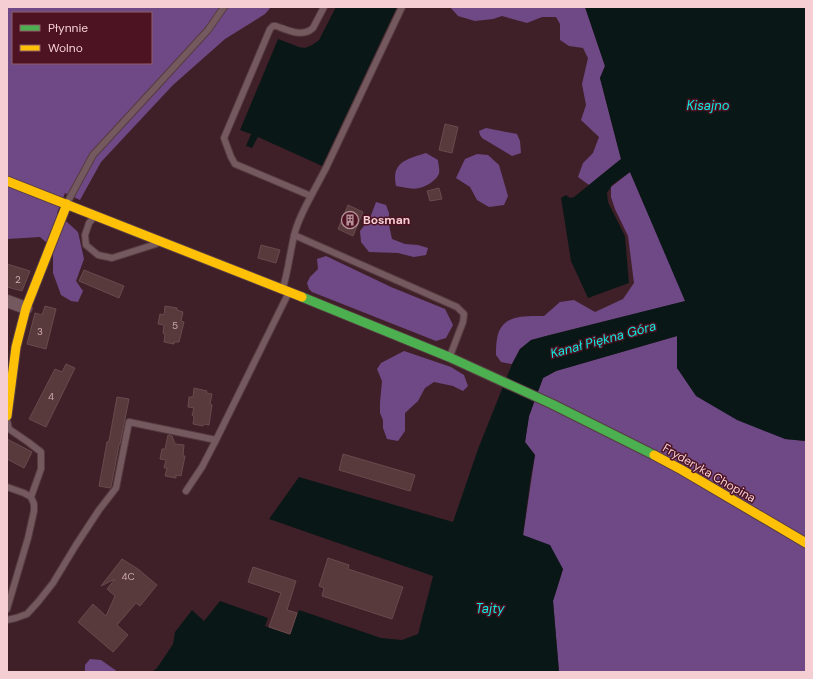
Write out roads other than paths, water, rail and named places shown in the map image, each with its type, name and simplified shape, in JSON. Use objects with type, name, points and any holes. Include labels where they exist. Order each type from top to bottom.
[{"type":"main road","name":"Fryderyka Chopina","points":[[7,181],[449,356],[638,446],[682,470],[806,543]]},
{"type":"main road","points":[[7,416],[16,347],[26,308],[67,204]]},
{"type":"street","points":[[7,301],[26,308]]},
{"type":"lane","points":[[67,204],[93,155],[208,30],[224,7]]},
{"type":"lane","points":[[311,196],[235,164],[224,138],[270,29],[273,26],[276,26],[300,34],[306,33],[313,28],[324,7]]},
{"type":"lane","points":[[186,491],[202,467],[216,440],[286,291],[286,278],[294,235],[301,216],[326,168],[402,7]]},
{"type":"lane","points":[[96,216],[89,223],[85,235],[86,246],[98,255],[112,258],[161,242]]},
{"type":"lane","points":[[294,235],[457,307],[464,314],[463,322],[449,356]]},
{"type":"lane","points":[[7,420],[9,429],[41,452],[41,469],[31,497]]},
{"type":"lane","points":[[7,620],[27,614],[38,602],[53,583],[99,510],[116,488],[129,422],[216,440]]},
{"type":"lane","points":[[7,487],[24,492],[31,497],[34,504],[34,511],[28,538],[7,609]]},
{"type":"water","points":[[336,7],[397,7],[322,166],[258,137],[252,148],[246,146],[251,134],[240,130],[278,39],[299,47],[305,48],[312,45],[319,40]]},
{"type":"water","points":[[585,7],[806,7],[806,441],[785,439],[737,420],[696,396],[677,368],[677,336],[556,371],[543,378],[529,416],[525,442],[535,455],[523,535],[550,545],[563,569],[553,601],[559,672],[152,672],[157,668],[173,644],[175,632],[192,610],[204,621],[220,601],[268,618],[265,626],[290,635],[299,610],[381,638],[402,640],[418,634],[433,576],[269,519],[299,477],[453,522],[478,449],[512,364],[520,349],[531,340],[685,301],[630,172],[612,185],[607,193],[608,202],[625,236],[629,283],[588,298],[571,261],[561,198],[566,195],[570,198],[574,197],[621,159],[600,78],[605,66]]},
{"type":"place","name":"Bosman","points":[[350,220]]},
{"type":"water label","name":"Kisajno","points":[[708,105]]},
{"type":"water label","name":"Kanał Piękna Góra","points":[[603,339]]},
{"type":"water label","name":"Tajty","points":[[490,608]]}]
